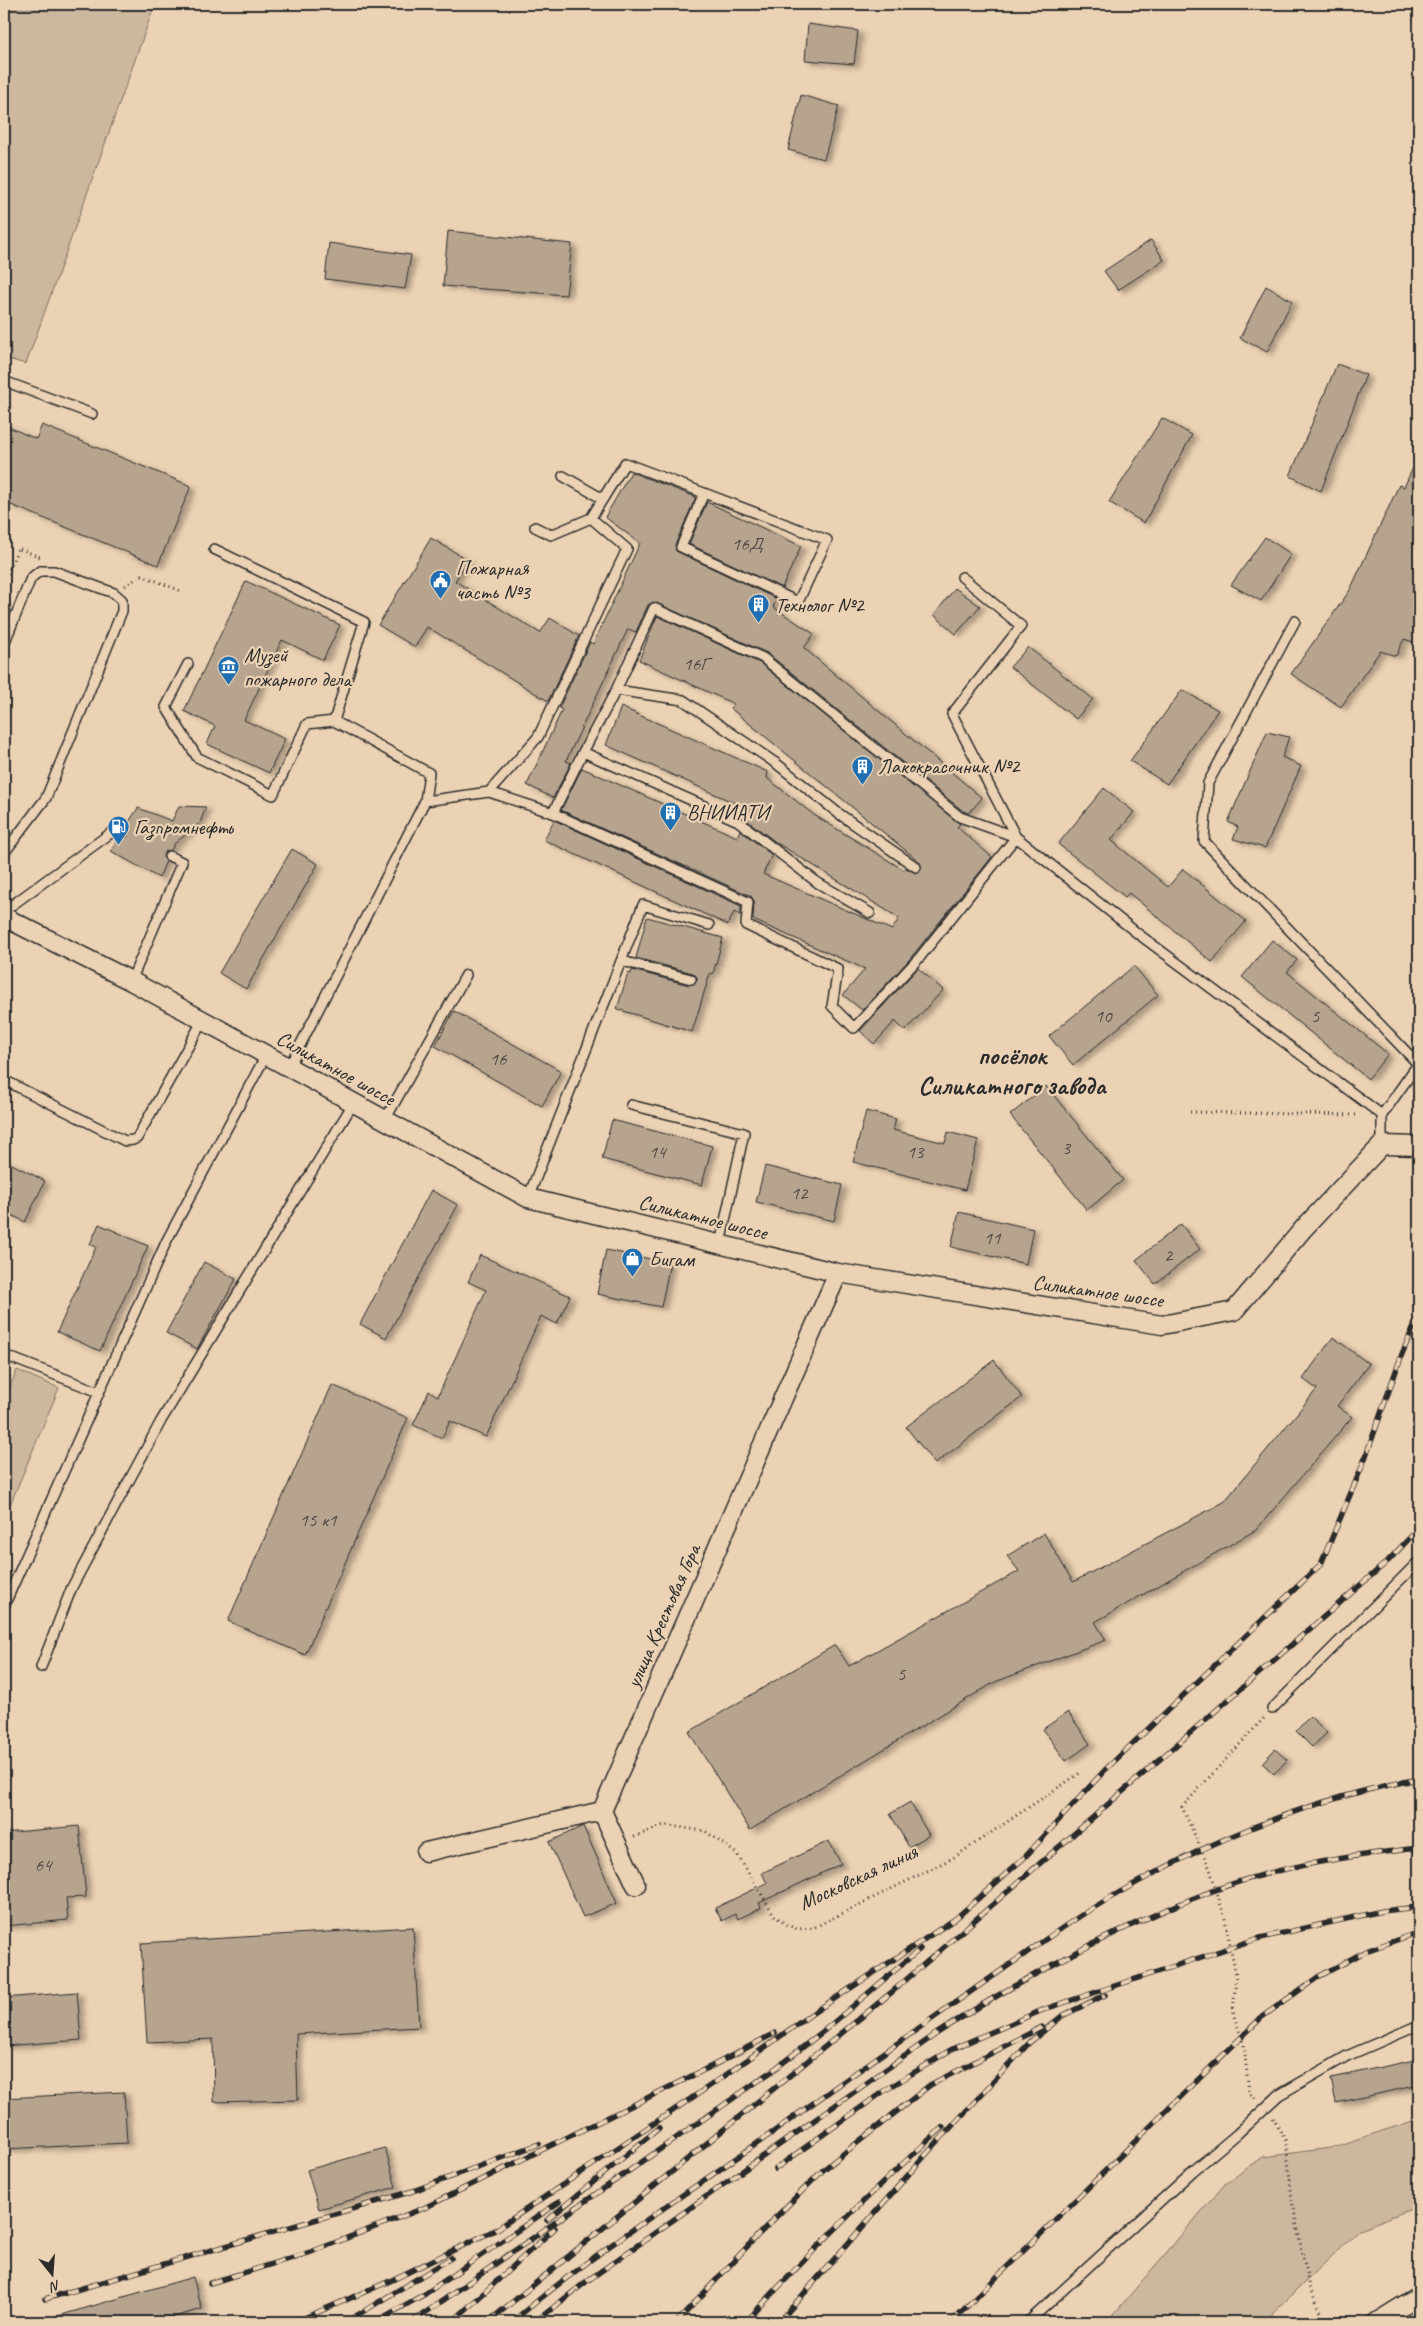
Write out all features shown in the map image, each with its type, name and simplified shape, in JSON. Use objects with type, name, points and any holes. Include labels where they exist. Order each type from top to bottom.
[{"type":"street","name":"Силикатное шоссе","points":[[4,917],[131,981],[528,1198],[838,1273],[1162,1326],[1234,1311],[1304,1228],[1382,1145]]},
{"type":"street","points":[[1382,1145],[1419,1146]]},
{"type":"street","name":"улица Крестовая Гора","points":[[602,1811],[838,1273]]},
{"type":"street","points":[[426,1852],[602,1811],[636,1885]]},
{"type":"street","points":[[1377,2322],[1419,2296]]},
{"type":"lane","points":[[4,381],[92,414]]},
{"type":"lane","points":[[535,527],[551,535],[592,518],[625,463],[704,493],[827,540],[798,602],[682,547],[704,493]]},
{"type":"lane","points":[[563,476],[603,499]]},
{"type":"lane","points":[[489,792],[538,738],[627,549],[592,518]]},
{"type":"lane","points":[[214,549],[364,622],[334,721]]},
{"type":"lane","points":[[4,644],[31,578],[40,571],[54,571],[114,593],[122,600],[122,611],[46,798],[4,853]]},
{"type":"lane","points":[[962,577],[1021,626],[952,714],[1016,837]]},
{"type":"lane","points":[[553,813],[616,690],[654,608],[763,658],[960,817],[1016,837],[1137,933],[1382,1115]]},
{"type":"lane","points":[[1295,621],[1208,783],[1204,841],[1418,1064],[1382,1115],[1382,1145]]},
{"type":"lane","points":[[188,664],[166,707],[197,756],[273,795],[306,724],[334,721],[429,773],[425,801],[289,1067]]},
{"type":"lane","points":[[616,690],[683,700],[776,764],[838,813],[916,867]]},
{"type":"lane","points":[[583,752],[738,821],[818,883],[870,912]]},
{"type":"lane","points":[[425,801],[489,792],[553,813],[748,902],[746,925],[838,970],[832,1006],[854,1028],[920,957],[1016,837]]},
{"type":"lane","points":[[4,911],[115,830],[122,833]]},
{"type":"lane","points":[[131,981],[182,862],[169,856]]},
{"type":"lane","points":[[528,1198],[643,905],[708,925]]},
{"type":"lane","points":[[622,961],[692,979]]},
{"type":"lane","points":[[385,1120],[466,975]]},
{"type":"lane","points":[[4,1080],[125,1141],[133,1140],[136,1138],[203,1020]]},
{"type":"lane","points":[[4,1606],[167,1240],[266,1054]]},
{"type":"lane","points":[[41,1667],[72,1587],[162,1421],[354,1102]]},
{"type":"lane","points":[[630,1105],[744,1133],[720,1244]]},
{"type":"lane","points":[[4,1355],[99,1392]]},
{"type":"lane","points":[[1272,1709],[1419,1561]]},
{"type":"lane","points":[[1028,2322],[1279,2095],[1347,2056],[1419,2025]]},
{"type":"path","points":[[1190,1112],[1382,1115]]},
{"type":"path","points":[[1272,1709],[1182,1807],[1210,1869],[1225,1919],[1236,1975],[1233,2013],[1244,2045],[1249,2093],[1265,2108],[1286,2141],[1292,2200],[1309,2287],[1326,2322]]},
{"type":"path","name":"Московская линия","points":[[617,1844],[664,1825],[705,1832],[737,1854],[774,1915],[785,1924],[797,1929],[813,1928],[953,1858],[1080,1773]]},
{"type":"shaded area","points":[[4,4],[155,4],[26,364],[4,358]]},
{"type":"shaded area","points":[[17,1370],[59,1388],[7,1512],[4,1511],[4,1400]]},
{"type":"shaded area","points":[[1419,2119],[1419,2206],[1360,2229],[1264,2322],[1107,2322],[1225,2184],[1263,2157],[1330,2148]]},
{"type":"building","points":[[808,24],[858,31],[854,64],[805,60]]},
{"type":"building","points":[[801,95],[839,106],[824,159],[788,150]]},
{"type":"building","points":[[448,231],[572,244],[566,295],[443,286]]},
{"type":"building","points":[[1151,240],[1164,260],[1118,290],[1104,271]]},
{"type":"building","points":[[329,243],[411,255],[405,289],[325,279]]},
{"type":"building","points":[[1266,286],[1292,301],[1267,352],[1240,338]]},
{"type":"building","points":[[1337,364],[1366,375],[1321,491],[1290,476]]},
{"type":"building","points":[[1162,418],[1192,435],[1144,523],[1109,502]]},
{"type":"building","points":[[4,425],[36,439],[42,425],[191,486],[158,565],[4,502]]},
{"type":"building","points":[[1419,455],[1419,644],[1404,639],[1396,656],[1380,651],[1341,707],[1291,674],[1350,590],[1399,485],[1404,487]]},
{"type":"building","name":"Технолог №2","points":[[631,472],[696,497],[675,545],[676,551],[777,599],[773,607],[814,634],[804,648],[982,798],[969,813],[963,811],[767,653],[654,602],[648,605],[636,632],[628,629],[566,761],[571,763],[553,798],[527,785],[562,710],[559,708],[590,642],[593,644],[640,543],[605,517]]},
{"type":"building","points":[[707,502],[801,546],[782,588],[689,544]]},
{"type":"building","points":[[1265,537],[1291,554],[1261,601],[1231,585]]},
{"type":"building","name":"Пожарная часть №3","points":[[431,538],[468,560],[455,581],[540,633],[550,618],[579,636],[548,701],[427,627],[415,647],[378,625]]},
{"type":"building","name":"Музей пожарного дела","points":[[246,581],[340,625],[323,660],[282,640],[244,720],[285,739],[269,773],[207,744],[215,726],[184,711]]},
{"type":"building","points":[[955,588],[980,606],[956,634],[934,615]]},
{"type":"building","points":[[657,616],[760,663],[960,824],[957,827],[992,857],[909,960],[862,1010],[843,995],[865,969],[753,920],[754,902],[751,896],[561,810],[582,768],[737,837],[740,830],[772,855],[763,874],[892,930],[899,918],[777,843],[744,818],[748,809],[606,745],[621,707],[768,772],[767,778],[814,815],[904,870],[906,868],[916,873],[921,870],[920,862],[730,708],[734,704],[639,660]]},
{"type":"building","points":[[1028,647],[1093,699],[1076,719],[1010,667]]},
{"type":"building","points":[[1182,690],[1218,710],[1167,784],[1130,761]]},
{"type":"building","points":[[1267,732],[1289,737],[1282,757],[1301,766],[1265,848],[1233,839],[1238,827],[1228,822]]},
{"type":"building","points":[[1104,788],[1134,812],[1111,840],[1168,887],[1183,869],[1246,921],[1212,962],[1129,893],[1125,897],[1058,844]]},
{"type":"building","points":[[179,806],[206,807],[200,823],[174,844],[171,850],[164,853],[163,857],[166,861],[159,878],[111,851],[119,838],[123,839],[128,836],[125,828],[138,808],[172,821]]},
{"type":"building","points":[[554,820],[741,906],[741,915],[734,912],[728,925],[544,840]]},
{"type":"building","points":[[292,849],[318,864],[246,989],[219,973]]},
{"type":"building","points":[[647,917],[723,938],[713,974],[710,973],[692,1032],[617,1009],[628,973],[631,974],[632,970],[689,985],[697,981],[697,977],[693,973],[636,958]]},
{"type":"building","points":[[1272,940],[1297,960],[1287,972],[1388,1054],[1368,1079],[1242,977]]},
{"type":"building","points":[[1134,966],[1158,995],[1073,1065],[1049,1036]]},
{"type":"building","points":[[918,968],[943,990],[905,1031],[895,1021],[874,1044],[860,1031]]},
{"type":"building","points":[[454,1011],[561,1071],[542,1106],[435,1046]]},
{"type":"building","points":[[1046,1086],[1123,1180],[1087,1210],[1010,1115]]},
{"type":"building","points":[[866,1111],[896,1119],[893,1130],[945,1143],[948,1132],[978,1140],[965,1190],[853,1162]]},
{"type":"building","points":[[612,1120],[712,1146],[702,1185],[602,1159]]},
{"type":"building","points":[[4,1160],[45,1181],[25,1222],[4,1211]]},
{"type":"building","points":[[765,1166],[842,1185],[834,1221],[756,1202]]},
{"type":"building","points":[[431,1190],[458,1205],[386,1338],[360,1324]]},
{"type":"building","points":[[959,1212],[1033,1229],[1026,1264],[951,1247]]},
{"type":"building","points":[[99,1224],[148,1246],[100,1351],[57,1332],[96,1247],[90,1244]]},
{"type":"building","points":[[1181,1224],[1200,1249],[1155,1284],[1136,1260]]},
{"type":"building","name":"Бигам","points":[[606,1250],[670,1263],[661,1307],[597,1294]]},
{"type":"building","points":[[480,1255],[570,1296],[557,1324],[541,1316],[486,1437],[450,1421],[442,1438],[413,1425],[429,1391],[438,1396],[486,1290],[468,1282]]},
{"type":"building","points":[[204,1262],[236,1279],[197,1349],[166,1333]]},
{"type":"building","points":[[1333,1337],[1369,1364],[1337,1406],[1352,1417],[1256,1530],[1095,1622],[1106,1640],[995,1682],[750,1830],[689,1732],[835,1645],[849,1666],[1019,1571],[1007,1556],[1044,1533],[1073,1582],[1224,1502],[1317,1389],[1303,1379]]},
{"type":"building","points":[[994,1360],[1022,1397],[935,1464],[906,1427]]},
{"type":"building","points":[[332,1385],[408,1418],[305,1655],[228,1621]]},
{"type":"building","points":[[1068,1712],[1090,1744],[1066,1761],[1043,1729]]},
{"type":"building","points":[[1310,1716],[1327,1733],[1312,1747],[1296,1731]]},
{"type":"building","points":[[1275,1749],[1287,1760],[1274,1774],[1262,1763]]},
{"type":"building","points":[[910,1802],[929,1835],[909,1847],[890,1814]]},
{"type":"building","points":[[79,1826],[86,1897],[66,1898],[68,1920],[4,1926],[4,1833]]},
{"type":"building","points":[[583,1826],[617,1903],[583,1917],[549,1842]]},
{"type":"building","points":[[829,1841],[841,1864],[759,1903],[761,1908],[738,1919],[735,1914],[722,1921],[715,1908],[767,1883],[762,1873]]},
{"type":"building","points":[[413,1927],[419,2027],[296,2034],[298,2100],[214,2102],[213,2039],[147,2042],[141,1943]]},
{"type":"building","points":[[77,1992],[81,2040],[4,2046],[4,1998]]},
{"type":"building","points":[[1419,2059],[1419,2085],[1336,2103],[1331,2078]]},
{"type":"building","points":[[124,2092],[127,2143],[4,2149],[4,2098]]},
{"type":"building","points":[[385,2148],[396,2187],[319,2209],[307,2170]]},
{"type":"building","points":[[193,2277],[202,2309],[157,2322],[52,2322],[51,2318]]},
{"type":"railway","points":[[295,2322],[390,2281],[497,2229],[723,2077],[813,2013],[955,1919],[1025,1857],[1105,1770],[1321,1564],[1363,1464],[1402,1354],[1419,1314]]},
{"type":"railway","points":[[488,2322],[892,1992],[1388,1561],[1419,1528]]},
{"type":"railway","points":[[512,2322],[576,2271],[642,2223],[1049,1937],[1126,1888],[1206,1848],[1289,1814],[1375,1788],[1419,1779]]},
{"type":"railway","points":[[535,2322],[587,2281],[936,2034],[1050,1966],[1156,1914],[1244,1880],[1321,1862],[1419,1848]]},
{"type":"railway","points":[[775,2169],[884,2091],[952,2049],[1045,2009],[1256,1939],[1382,1911],[1419,1907]]},
{"type":"railway","points":[[951,2322],[1262,2017],[1318,1977],[1366,1951],[1419,1932]]},
{"type":"railway","points":[[412,2322],[771,2072],[826,2029],[920,1949]]},
{"type":"railway","points":[[779,2322],[930,2150],[1030,2042],[1062,2016],[1105,1995]]},
{"type":"railway","points":[[677,2322],[758,2235],[823,2170],[930,2085],[1042,2027]]},
{"type":"railway","points":[[210,2283],[311,2252],[424,2208],[775,2033]]},
{"type":"railway","points":[[746,2322],[842,2222],[943,2127]]},
{"type":"railway","points":[[547,2220],[659,2128]]},
{"type":"railway","points":[[45,2299],[413,2191],[539,2144]]},
{"type":"railway","points":[[375,2322],[425,2294],[559,2202]]},
{"type":"railway","points":[[452,2322],[555,2228]]},
{"type":"railway","points":[[346,2322],[451,2258]]},
{"type":"place","name":"Пожарная часть №3","points":[[440,599]]},
{"type":"place","name":"Технолог №2","points":[[759,624]]},
{"type":"place","name":"Музей пожарного дела","points":[[228,686]]},
{"type":"place","name":"Лакокрасочник №2","points":[[862,785]]},
{"type":"place","name":"ВНИИАТИ","points":[[671,831]]},
{"type":"place","name":"Газпромнефть","points":[[118,846]]},
{"type":"place","name":"Бигам","points":[[633,1278]]},
{"type":"district","name":"посёлок Силикатного завода","points":[[1012,1070]]}]
